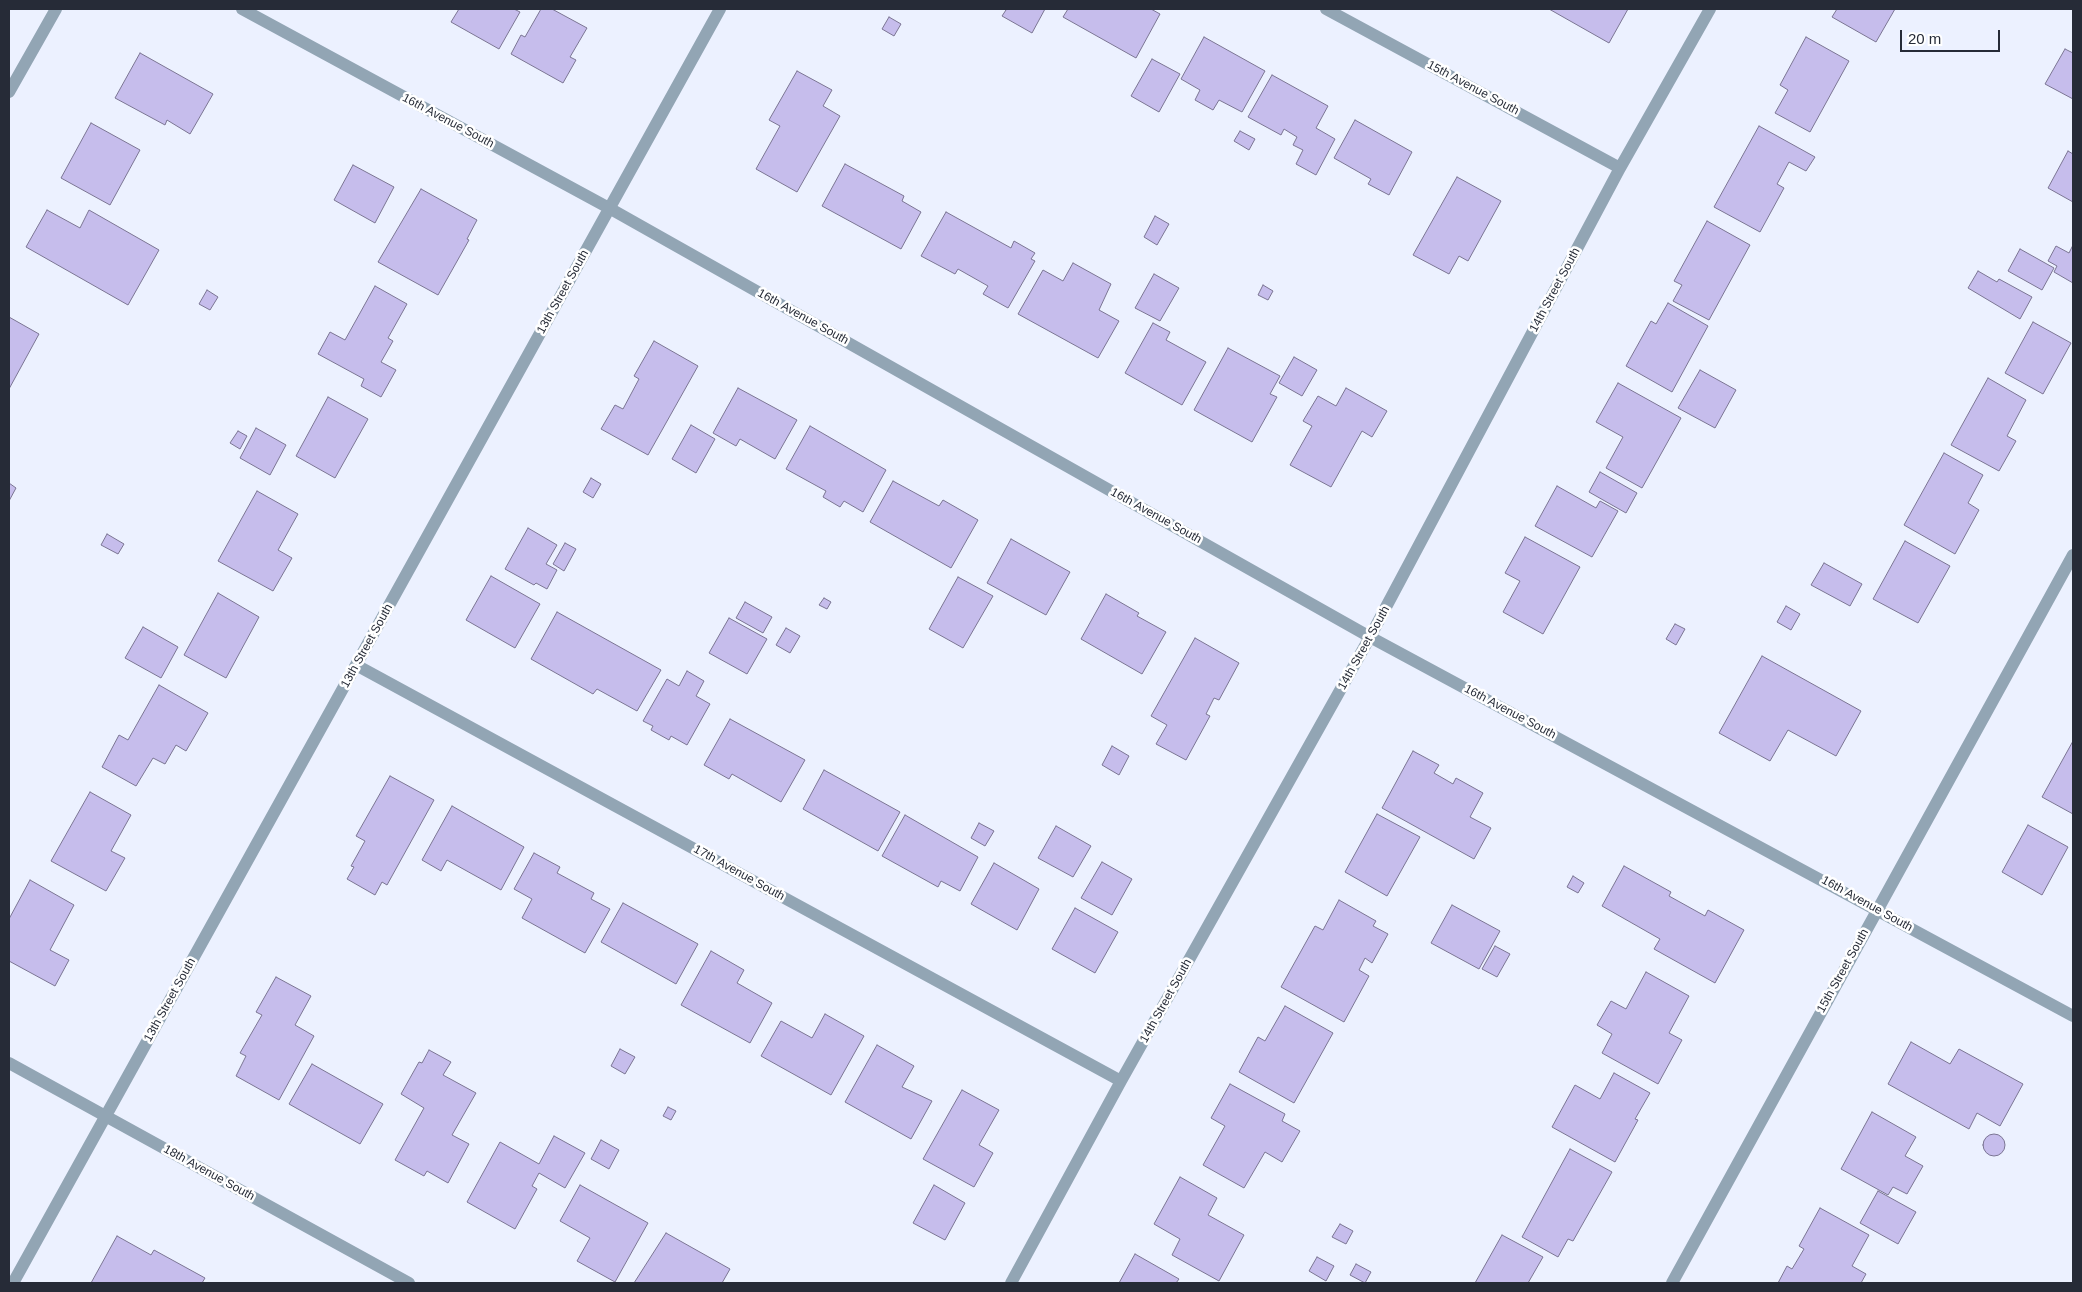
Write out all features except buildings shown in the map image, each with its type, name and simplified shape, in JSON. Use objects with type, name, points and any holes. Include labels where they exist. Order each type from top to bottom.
[{"type":"street","points":[[9,92],[56,9]]},
{"type":"street","name":"16th Avenue South","points":[[242,9],[610,208],[1370,637],[2073,1016]]},
{"type":"street","name":"13th Street South","points":[[13,1283],[720,9]]},
{"type":"street","name":"15th Avenue South","points":[[1326,9],[1620,168]]},
{"type":"street","name":"14th Street South","points":[[1011,1283],[1121,1081],[1370,637],[1620,168],[1710,9]]},
{"type":"street","name":"15th Street South","points":[[1672,1283],[2073,555]]},
{"type":"street","name":"17th Avenue South","points":[[356,665],[1121,1081]]},
{"type":"street","name":"18th Avenue South","points":[[9,1063],[409,1283]]}]
